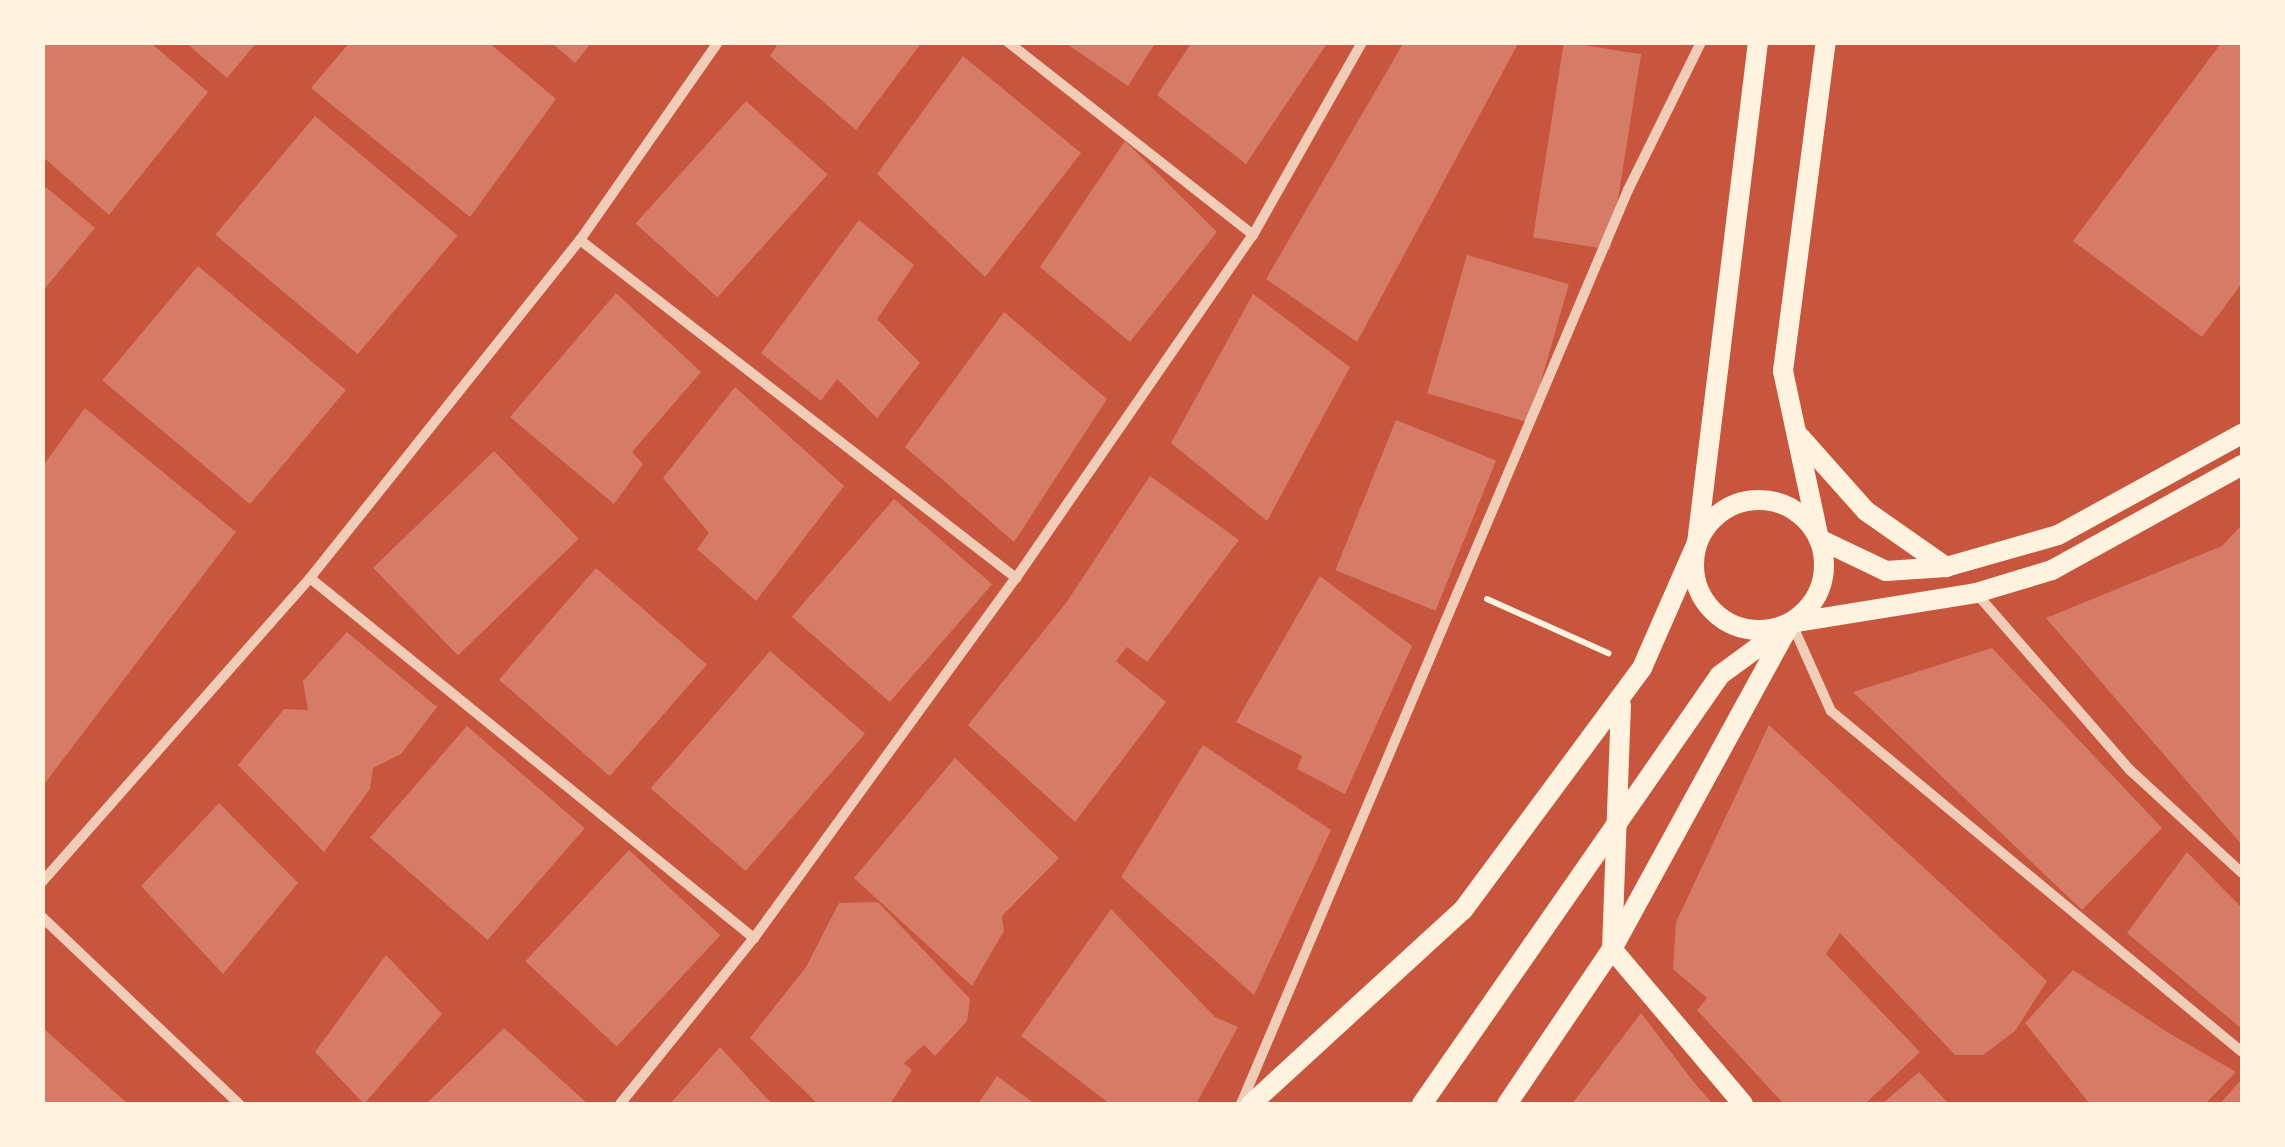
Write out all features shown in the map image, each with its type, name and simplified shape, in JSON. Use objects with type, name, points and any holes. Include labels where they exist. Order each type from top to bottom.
[{"type":"main road","points":[[1758,42],[1697,544],[1697,588],[1726,622],[1769,630],[1791,622],[1976,592],[2121,540],[2242,465]]},
{"type":"main road","points":[[1422,1104],[1620,827],[1648,768],[1720,675],[1791,622],[1818,595],[1819,539],[1791,423],[1784,353],[1826,42]]},
{"type":"main road","points":[[1791,423],[1866,511],[1946,567]]},
{"type":"main road","points":[[1251,1104],[1462,910],[1621,705],[1642,668],[1697,544],[1720,512],[1757,500],[1794,510],[1819,539],[1886,571],[1946,567],[2058,535],[2242,434]]},
{"type":"main road","points":[[1507,1104],[1612,949],[1791,622]]},
{"type":"main road","points":[[1621,705],[1620,827],[1612,949],[1743,1104]]},
{"type":"street","points":[[42,882],[310,578],[580,240],[718,42]]},
{"type":"street","points":[[1008,42],[1252,235]]},
{"type":"street","points":[[620,1104],[754,938],[1016,578],[1252,235],[1362,42]]},
{"type":"street","points":[[1240,1104],[1463,588],[1628,190],[1701,42]]},
{"type":"street","points":[[580,240],[1016,578]]},
{"type":"street","points":[[310,578],[754,938]]},
{"type":"street","points":[[1976,592],[2130,770],[2242,873]]},
{"type":"street","points":[[1791,622],[1832,711],[2242,1052]]},
{"type":"street","points":[[42,917],[239,1104]]},
{"type":"path","points":[[1463,588],[1642,668]]},
{"type":"building","points":[[42,42],[150,42],[208,92],[109,215],[42,156]]},
{"type":"building","points":[[185,42],[257,42],[227,78]]},
{"type":"building","points":[[350,42],[488,42],[556,99],[470,217],[311,88]]},
{"type":"building","points":[[551,42],[592,42],[575,63]]},
{"type":"building","points":[[779,42],[922,42],[856,130],[770,56]]},
{"type":"building","points":[[1064,42],[1156,42],[1128,86]]},
{"type":"building","points":[[1192,42],[1328,42],[1246,164],[1157,95]]},
{"type":"building","points":[[1404,42],[1519,42],[1357,342],[1266,279]]},
{"type":"building","points":[[1564,42],[1641,54],[1610,250],[1533,238]]},
{"type":"building","points":[[2222,42],[2242,42],[2242,283],[2202,337],[2073,241]]},
{"type":"building","points":[[963,56],[1081,153],[985,277],[877,174]]},
{"type":"building","points":[[746,101],[828,175],[717,297],[636,224]]},
{"type":"building","points":[[315,116],[457,236],[358,354],[215,235]]},
{"type":"building","points":[[1125,141],[1217,232],[1130,342],[1040,267]]},
{"type":"building","points":[[42,184],[95,228],[42,292]]},
{"type":"building","points":[[859,220],[914,265],[877,319],[920,363],[877,418],[837,379],[821,401],[761,353]]},
{"type":"building","points":[[1467,255],[1569,284],[1529,423],[1427,393]]},
{"type":"building","points":[[198,266],[346,390],[250,504],[102,380]]},
{"type":"building","points":[[616,293],[701,372],[632,452],[643,464],[614,504],[510,417]]},
{"type":"building","points":[[1253,294],[1350,367],[1267,521],[1171,443]]},
{"type":"building","points":[[1004,312],[1107,399],[1014,542],[905,447]]},
{"type":"building","points":[[735,387],[844,486],[756,601],[697,549],[709,533],[663,478]]},
{"type":"building","points":[[85,408],[236,532],[42,787],[42,467]]},
{"type":"building","points":[[1396,420],[1496,460],[1435,611],[1335,570]]},
{"type":"building","points":[[494,451],[579,539],[458,655],[373,568]]},
{"type":"building","points":[[1150,476],[1239,540],[1147,662],[1127,647],[1116,661],[1166,702],[1075,822],[968,725],[1066,603]]},
{"type":"building","points":[[894,499],[992,584],[890,702],[792,617]]},
{"type":"building","points":[[2242,525],[2242,845],[2046,618],[2222,546]]},
{"type":"building","points":[[596,568],[707,664],[610,776],[499,680]]},
{"type":"building","points":[[1320,576],[1412,646],[1345,794],[1297,769],[1302,756],[1236,722]]},
{"type":"building","points":[[347,632],[437,707],[401,754],[373,768],[370,789],[324,852],[238,765],[284,709],[308,710],[303,681]]},
{"type":"building","points":[[1992,648],[2162,828],[2082,910],[1853,692]]},
{"type":"building","points":[[770,651],[865,734],[746,871],[651,788]]},
{"type":"building","points":[[1769,725],[2047,981],[2015,1031],[1983,1055],[1955,1055],[1840,933],[1826,954],[1920,1052],[1865,1104],[1784,1104],[1697,1010],[1707,998],[1673,969],[1676,922]]},
{"type":"building","points":[[467,726],[585,828],[488,940],[370,838]]},
{"type":"building","points":[[1203,745],[1331,830],[1254,995],[1121,877]]},
{"type":"building","points":[[955,758],[1059,858],[1002,916],[1004,931],[972,986],[854,878]]},
{"type":"building","points":[[219,803],[298,883],[223,974],[141,886]]},
{"type":"building","points":[[629,850],[720,935],[617,1046],[525,961]]},
{"type":"building","points":[[2187,852],[2242,908],[2242,1029],[2127,933]]},
{"type":"building","points":[[878,902],[970,999],[967,1021],[935,1056],[924,1045],[904,1063],[912,1070],[890,1104],[818,1104],[750,1038],[806,967],[839,903]]},
{"type":"building","points":[[1111,909],[1215,1017],[1238,1027],[1196,1104],[1110,1104],[1021,1036]]},
{"type":"building","points":[[386,955],[442,1014],[364,1104],[315,1052]]},
{"type":"building","points":[[2073,970],[2236,1072],[2205,1104],[2090,1104],[2025,1023]]},
{"type":"building","points":[[1641,1013],[1696,1085],[1713,1104],[1572,1104]]},
{"type":"building","points":[[42,1027],[128,1104],[42,1104]]},
{"type":"building","points":[[504,1028],[588,1104],[426,1104]]},
{"type":"building","points":[[720,1047],[772,1104],[670,1104]]},
{"type":"building","points":[[1919,1072],[1949,1104],[1882,1104]]},
{"type":"building","points":[[997,1076],[1035,1104],[978,1104]]},
{"type":"building","points":[[2239,1082],[2242,1104],[2220,1104]]}]
